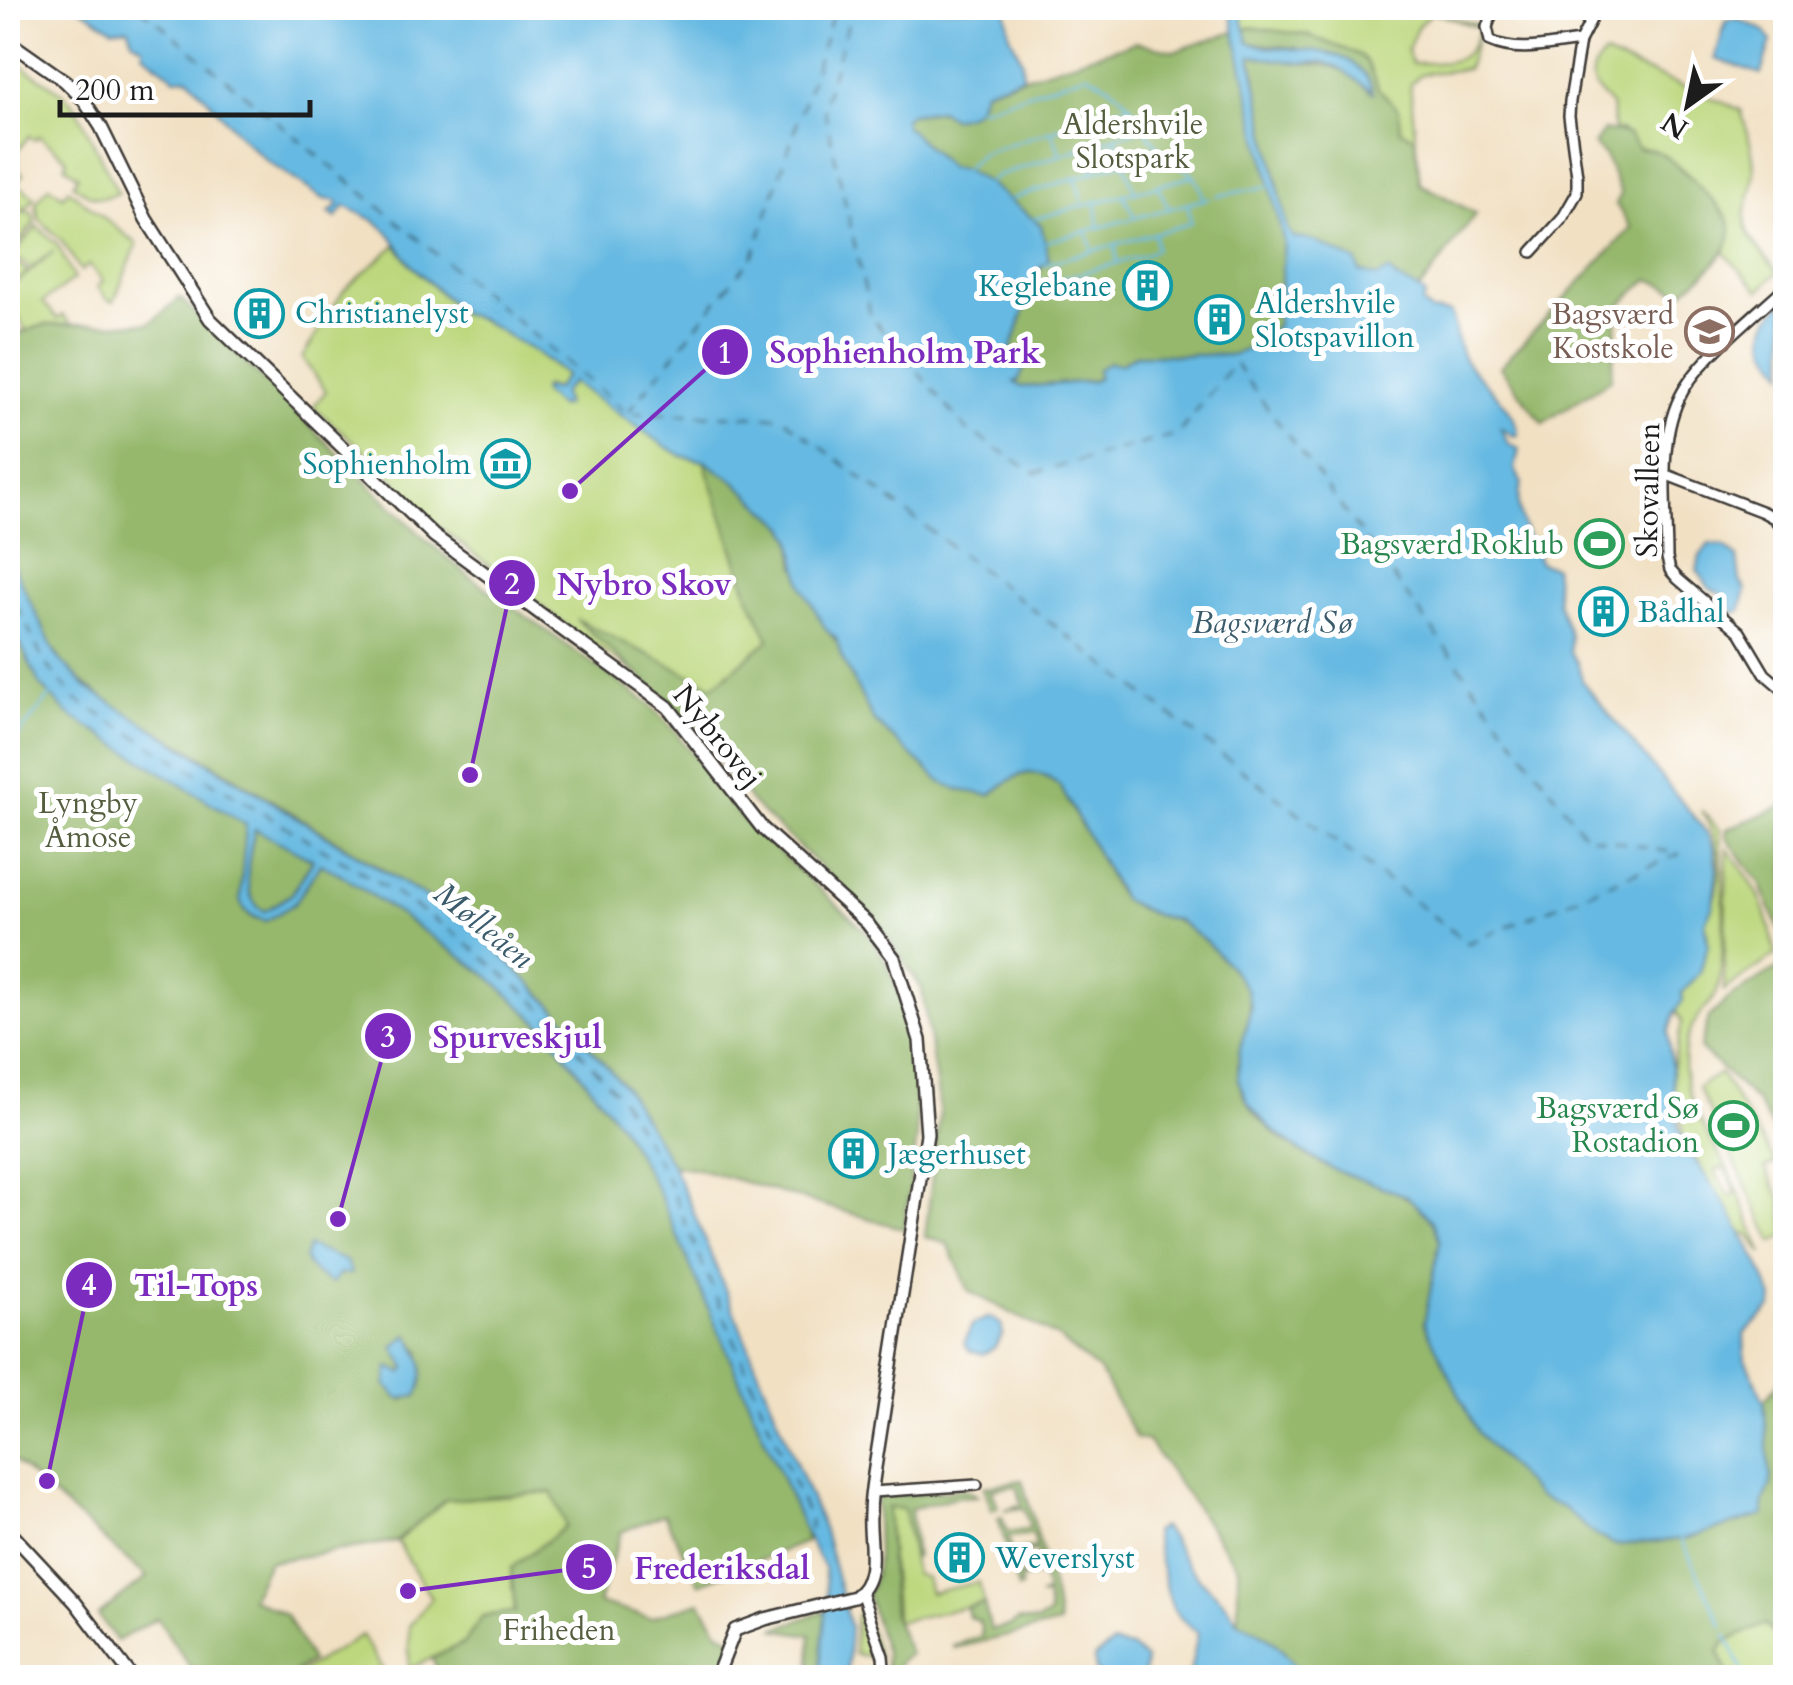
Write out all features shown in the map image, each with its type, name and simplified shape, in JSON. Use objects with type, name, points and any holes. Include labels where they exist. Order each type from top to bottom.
[{"type":"street","points":[[1494,8],[1487,33],[1490,41],[1502,47],[1514,50],[1580,40]]},
{"type":"street","points":[[1532,252],[1562,220],[1576,192],[1578,176],[1569,116],[1580,40],[1597,8]]},
{"type":"street","name":"Nybrovej","points":[[8,41],[66,81],[83,99],[146,219],[210,319],[434,536],[668,707],[762,828],[866,923],[894,958],[920,1040],[926,1134],[872,1492],[871,1566],[854,1596]]},
{"type":"street","name":"Skovalleen","points":[[1786,286],[1684,389],[1670,425],[1667,476],[1670,570],[1730,622],[1764,674],[1786,692]]},
{"type":"street","points":[[1667,476],[1763,512],[1774,518],[1786,534]]},
{"type":"street","points":[[872,1492],[977,1485]]},
{"type":"street","points":[[8,1530],[75,1602],[133,1678]]},
{"type":"street","points":[[716,1678],[735,1630],[854,1596],[878,1640],[885,1678]]},
{"type":"green space","name":"Aldershvile Slotspark","points":[[1239,8],[1422,8],[1481,26],[1467,69],[1421,74],[1410,84],[1420,183],[1476,214],[1419,290],[1282,211]],"holes":[[[1432,12],[1479,28],[1470,50],[1463,56],[1446,62],[1412,63],[1407,51],[1418,26]]]},
{"type":"green space","name":"Aldershvile Slotspark","points":[[1244,29],[1308,35],[1360,55],[1378,88],[1399,110],[1401,131],[1415,137],[1420,184],[1476,214],[1419,290],[1358,271],[1320,247],[1294,238],[1287,229],[1251,55],[1338,68],[1369,90],[1366,75],[1297,48],[1249,43]]},
{"type":"green space","name":"Aldershvile Slotspark","points":[[1237,31],[1284,244],[1277,324],[1267,340],[1233,355],[1135,355],[1093,381],[1022,387],[1015,384],[1024,368],[1009,355],[1038,270],[1045,264],[1041,225],[988,183],[965,170],[949,167],[905,126],[904,118],[910,114],[978,107],[984,90],[1135,42],[1175,51]]},
{"type":"green space","points":[[1605,55],[1741,110],[1754,163],[1745,219],[1755,244],[1778,272],[1759,291],[1723,251],[1730,228],[1725,214],[1681,167],[1639,149],[1621,131],[1614,131],[1612,107],[1592,78],[1597,63]]},
{"type":"green space","points":[[8,57],[60,91],[76,107],[118,193],[99,198],[84,192],[73,184],[78,176],[65,166],[65,157],[39,136],[35,140],[29,136],[14,155],[19,160],[15,166],[23,174],[16,183],[35,197],[24,211],[8,200],[8,172],[12,165],[8,161]]},
{"type":"green space","points":[[1604,130],[1629,135],[1639,149],[1656,151],[1678,167],[1722,211],[1731,227],[1730,237],[1714,264],[1682,293],[1649,279],[1619,306],[1611,379],[1543,423],[1500,367],[1631,228],[1616,204],[1621,194],[1605,156],[1594,145]]},
{"type":"green space","points":[[49,186],[63,196],[68,189],[137,244],[114,301],[108,300],[97,287],[103,281],[89,265],[81,271],[62,241],[38,218],[36,203]]},
{"type":"green space","points":[[8,205],[19,213],[31,211],[35,222],[11,252],[8,249]]},
{"type":"green space","points":[[37,226],[58,245],[74,279],[43,302],[58,319],[63,315],[72,326],[44,325],[26,331],[8,296],[10,258],[28,271],[16,283],[54,251],[31,268],[13,255]]},
{"type":"green space","points":[[396,245],[462,314],[480,319],[566,376],[556,389],[545,386],[543,393],[560,407],[565,401],[561,394],[571,381],[682,456],[704,461],[853,686],[728,776],[683,705],[571,629],[425,516],[381,465],[313,407],[326,391],[302,358],[344,290]]},
{"type":"green space","points":[[180,298],[424,538],[468,575],[648,703],[674,730],[742,819],[867,932],[887,963],[904,1007],[915,1072],[917,1137],[904,1229],[703,1170],[672,1165],[625,1087],[555,1008],[474,927],[116,707],[69,673],[42,631],[8,555],[8,330],[11,336],[44,325],[150,323]]},
{"type":"green space","points":[[704,461],[733,480],[786,527],[796,566],[826,629],[840,646],[841,656],[874,721],[990,795],[1024,774],[1040,774],[1050,779],[1060,786],[1120,896],[1129,904],[1188,927],[1231,968],[1249,999],[1238,1071],[1248,1103],[1264,1124],[1296,1149],[1331,1168],[1413,1201],[1436,1225],[1440,1249],[1424,1324],[1538,1496],[1564,1508],[1594,1534],[1615,1545],[1684,1539],[1763,1515],[1763,1502],[1771,1484],[1764,1401],[1785,1374],[1785,1661],[1776,1636],[1765,1624],[1725,1642],[1719,1652],[1730,1677],[1303,1677],[1275,1644],[1238,1622],[1238,1567],[1148,1441],[1136,1438],[1100,1372],[1057,1337],[969,1291],[948,1244],[925,1237],[940,1110],[922,989],[875,918],[752,803],[701,730],[576,619],[713,686],[769,640],[748,594]]},
{"type":"green space","points":[[8,618],[39,683],[247,825],[244,910],[252,917],[266,921],[295,903],[321,863],[486,974],[545,1028],[621,1126],[658,1191],[803,1524],[806,1542],[699,1584],[664,1514],[621,1532],[598,1603],[650,1618],[700,1602],[718,1630],[738,1642],[735,1677],[441,1677],[432,1658],[464,1643],[483,1616],[515,1612],[511,1568],[566,1526],[552,1492],[445,1500],[397,1541],[268,1562],[251,1598],[286,1615],[311,1661],[287,1677],[197,1677],[157,1618],[117,1641],[98,1615],[147,1577],[8,1456]],"holes":[[[408,1335],[421,1352],[405,1400],[399,1399],[386,1385],[390,1367],[403,1373],[406,1367],[401,1356]]]},
{"type":"green space","points":[[1785,805],[1786,931],[1780,931],[1760,883],[1726,837],[1727,829]]},
{"type":"green space","points":[[1701,810],[1720,830],[1723,945],[1718,990],[1691,1029],[1684,1068],[1694,1106],[1733,1178],[1730,1180],[1723,1167],[1715,1171],[1729,1196],[1736,1193],[1731,1182],[1734,1181],[1763,1254],[1748,1234],[1743,1235],[1683,1139],[1681,1104],[1674,1091],[1672,1070],[1682,1022],[1675,1010],[1703,960],[1708,941],[1705,922],[1718,879],[1714,838]]},
{"type":"green space","points":[[255,829],[313,859],[292,894],[265,911],[256,905],[248,886]]},
{"type":"green space","points":[[1727,849],[1760,898],[1776,955],[1724,990]]},
{"type":"green space","points":[[1785,964],[1785,1149],[1756,1101],[1700,1048],[1709,1017],[1729,998]]},
{"type":"green space","name":"Bagsværd Sø Rostadion","points":[[1720,1073],[1776,1163],[1765,1168],[1781,1199],[1786,1235],[1773,1242],[1698,1087]]},
{"type":"green space","points":[[1022,1480],[1059,1624],[954,1648],[953,1645],[982,1636],[980,1622],[969,1617],[967,1608],[984,1603],[991,1630],[1019,1620],[1037,1622],[1049,1615],[1047,1597],[1039,1596],[1047,1593],[1043,1579],[1037,1575],[1021,1579],[1018,1589],[1010,1560],[1019,1576],[1041,1571],[1037,1551],[1017,1554],[1036,1547],[1033,1534],[1008,1537],[1012,1552],[1008,1553],[998,1518],[1002,1517],[1007,1532],[1030,1528],[1024,1508],[1004,1510],[1022,1504],[1017,1486],[992,1489],[998,1508],[992,1510],[984,1487]]},
{"type":"green space","points":[[967,1489],[977,1496],[955,1497],[911,1509],[916,1557],[913,1558],[904,1509],[887,1508],[893,1615],[910,1654],[901,1660],[891,1677],[886,1677],[885,1652],[867,1594],[876,1571],[878,1497]]},
{"type":"green space","points":[[552,1492],[567,1526],[511,1568],[515,1612],[483,1616],[464,1643],[409,1669],[409,1626],[431,1598],[397,1541],[445,1500]]},
{"type":"green space","points":[[887,1508],[904,1509],[915,1574],[926,1578],[930,1593],[979,1582],[984,1603],[896,1622]]},
{"type":"green space","points":[[862,1608],[879,1658],[854,1654],[856,1616]]},
{"type":"green space","points":[[828,1610],[819,1677],[810,1677],[811,1635],[774,1629]]},
{"type":"green space","points":[[1765,1624],[1780,1649],[1785,1677],[1730,1677],[1719,1652],[1725,1642]]},
{"type":"green space","points":[[362,1635],[387,1677],[292,1677]]},
{"type":"water","name":"Bagsværd Sø","points":[[79,8],[1006,8],[1023,76],[984,90],[974,111],[965,115],[951,118],[940,110],[904,118],[905,126],[949,167],[988,183],[1041,225],[1049,259],[1038,270],[1009,355],[1024,368],[1014,382],[1022,387],[1093,381],[1099,378],[1097,370],[1109,362],[1120,364],[1135,355],[1233,355],[1267,340],[1277,324],[1284,244],[1229,8],[1239,8],[1249,43],[1320,52],[1353,63],[1365,75],[1373,92],[1338,67],[1324,62],[1251,56],[1287,229],[1294,238],[1312,240],[1357,262],[1360,272],[1377,277],[1389,271],[1425,295],[1422,304],[1430,311],[1451,313],[1464,359],[1505,404],[1516,424],[1518,435],[1501,428],[1509,444],[1519,449],[1515,469],[1522,484],[1520,514],[1540,563],[1554,567],[1570,652],[1583,682],[1708,834],[1714,848],[1717,871],[1713,906],[1705,922],[1708,945],[1700,973],[1682,993],[1683,1001],[1675,1011],[1668,1034],[1679,1130],[1729,1210],[1773,1298],[1772,1307],[1744,1335],[1745,1359],[1764,1401],[1771,1484],[1763,1502],[1764,1515],[1684,1539],[1615,1545],[1594,1534],[1564,1508],[1538,1497],[1478,1433],[1424,1323],[1440,1241],[1433,1222],[1407,1196],[1332,1169],[1301,1151],[1270,1128],[1248,1103],[1238,1080],[1239,1052],[1251,1007],[1246,989],[1205,941],[1177,920],[1123,900],[1060,786],[1032,773],[1016,777],[990,795],[959,790],[941,782],[874,721],[836,638],[826,630],[802,586],[786,527],[733,480],[704,461],[682,456],[665,446],[572,382],[562,393],[565,406],[558,406],[542,388],[556,389],[566,375],[480,319],[462,314],[411,265],[377,222],[345,206],[336,218],[329,213],[338,205],[337,201],[324,199],[267,161],[188,77],[175,78],[143,53],[143,47],[132,40],[129,28],[113,29]]},
{"type":"water","points":[[1736,18],[1765,31],[1771,41],[1761,74],[1715,59],[1726,21]]},
{"type":"water","points":[[1785,300],[1785,373],[1765,336],[1769,319]]},
{"type":"water","points":[[1709,544],[1724,546],[1737,557],[1740,581],[1746,590],[1740,611],[1733,613],[1727,597],[1709,588],[1697,570],[1700,556]]},
{"type":"water","points":[[8,555],[56,655],[86,687],[474,927],[555,1008],[625,1087],[672,1165],[691,1206],[824,1531],[850,1627],[850,1677],[819,1677],[827,1594],[824,1568],[658,1191],[621,1126],[545,1028],[486,974],[320,864],[295,903],[266,921],[250,914],[240,901],[246,825],[68,714],[39,683],[8,618]],"holes":[[[255,829],[313,860],[292,894],[265,911],[251,897],[248,874]]]},
{"type":"water","points":[[308,1246],[346,1261],[352,1274],[339,1274],[332,1283],[319,1275],[304,1258]]},
{"type":"water","points":[[989,1317],[1001,1324],[1003,1334],[994,1348],[983,1354],[970,1351],[964,1343],[972,1325]]},
{"type":"water","points":[[408,1335],[420,1356],[421,1388],[417,1396],[399,1399],[386,1385],[389,1367],[403,1373],[406,1367],[394,1347]]},
{"type":"water","points":[[1161,1527],[1190,1568],[1238,1622],[1275,1644],[1303,1677],[1189,1677],[1198,1633],[1172,1605],[1154,1532]]},
{"type":"water","points":[[1112,1644],[1132,1648],[1146,1660],[1144,1677],[1102,1677],[1095,1671],[1094,1658]]},
{"type":"waterway","points":[[978,107],[1086,74],[1123,97],[1164,154],[1197,181],[1203,199]]},
{"type":"waterway","points":[[964,170],[982,153],[1130,105]]},
{"type":"waterway","points":[[988,183],[996,176],[1144,128]]},
{"type":"waterway","points":[[1052,132],[1060,153]]},
{"type":"waterway","points":[[1115,138],[1134,190]]},
{"type":"waterway","points":[[1086,147],[1094,171]]},
{"type":"waterway","points":[[1011,199],[1158,151]]},
{"type":"waterway","points":[[1034,219],[1194,176]]},
{"type":"waterway","points":[[1076,178],[1082,203]]},
{"type":"waterway","points":[[1157,185],[1169,209]]},
{"type":"waterway","points":[[1217,196],[1270,186]]},
{"type":"waterway","points":[[1123,194],[1135,218]]},
{"type":"waterway","points":[[1045,242],[1209,198]]},
{"type":"waterway","points":[[1096,201],[1099,228]]},
{"type":"waterway","points":[[1045,264],[1191,223],[1188,204]]},
{"type":"waterway","points":[[1087,233],[1092,249]]},
{"type":"waterway","points":[[1038,278],[1046,283],[1145,255],[1156,249],[1154,234]]},
{"type":"waterway","points":[[1115,245],[1117,261]]},
{"type":"waterway","points":[[8,748],[51,695]]},
{"type":"waterway","points":[[1681,1539],[1723,1627]]},
{"type":"waterway","points":[[1726,1635],[1746,1678]]},
{"type":"ferry route","points":[[141,8],[627,413],[782,417],[1468,943],[1679,854],[1585,835],[1234,363],[1178,434],[1036,473],[966,429],[871,317],[823,104],[853,8]]},
{"type":"ferry route","points":[[628,412],[754,254],[835,8]]},
{"type":"ferry route","points":[[8,586],[44,662],[76,700],[373,879],[453,932],[534,1000],[620,1097],[665,1174],[810,1522],[810,1530]]},
{"type":"place","name":"Keglebane","points":[[1147,286]]},
{"type":"place","name":"Christianelyst","points":[[260,313]]},
{"type":"place","name":"Aldershvile Slotspavillon","points":[[1220,320]]},
{"type":"place","name":"Bagsværd Kostskole","points":[[1709,331]]},
{"type":"place","name":"Sophienholm","points":[[506,464]]},
{"type":"place","name":"Sophienholm Park","points":[[570,491]]},
{"type":"place","name":"Bagsværd Roklub","points":[[1599,544]]},
{"type":"place","name":"Bådhal","points":[[1603,612]]},
{"type":"place","name":"Nybro Skov","points":[[470,775]]},
{"type":"place","name":"Bagsværd Sø Rostadion","points":[[1734,1125]]},
{"type":"place","name":"Jægerhuset","points":[[853,1154]]},
{"type":"place","name":"Spurveskjul","points":[[338,1219]]},
{"type":"place","name":"Til-Tops","points":[[47,1481]]},
{"type":"place","name":"Weverslyst","points":[[960,1558]]},
{"type":"place","name":"Frederiksdal","points":[[408,1591]]},
{"type":"park label","name":"Lyngby Åmose","points":[[88,820]]},
{"type":"park label","name":"Friheden","points":[[559,1630]]},
{"type":"water label","name":"Mølleåen","points":[[484,925]]}]
